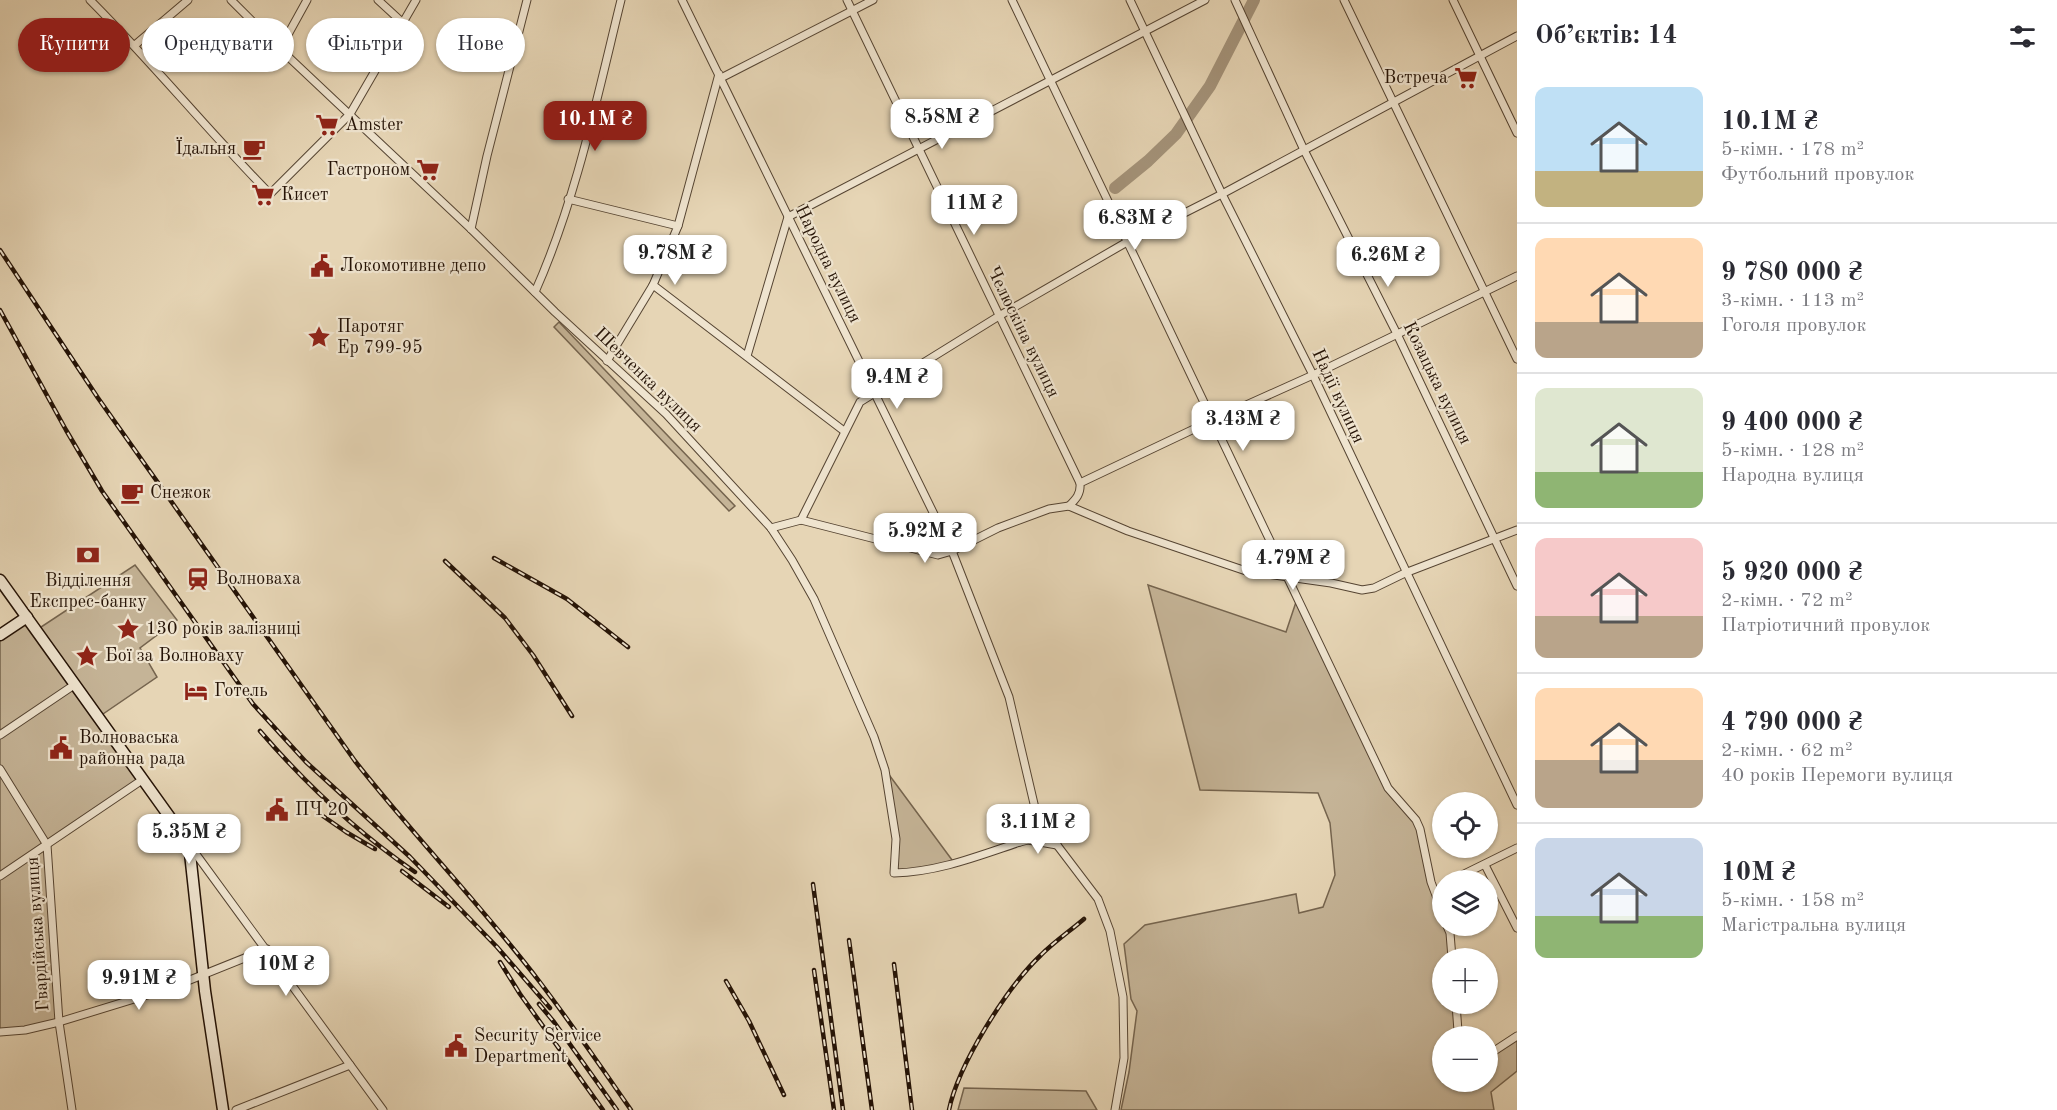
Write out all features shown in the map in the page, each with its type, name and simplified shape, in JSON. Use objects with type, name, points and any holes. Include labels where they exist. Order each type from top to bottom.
[{"type":"main road","points":[[0,580],[189,844],[203,976],[223,1110]]},
{"type":"main road","points":[[0,635],[27,617]]},
{"type":"street","points":[[90,0],[135,45],[244,168],[270,194],[350,114],[374,72]]},
{"type":"street","points":[[135,45],[188,0]]},
{"type":"street","name":"Шевченка вулиця","points":[[231,0],[249,18]]},
{"type":"street","points":[[294,24],[307,0]]},
{"type":"street","points":[[378,0],[398,18]]},
{"type":"street","points":[[406,18],[416,0]]},
{"type":"street","points":[[471,229],[527,0]]},
{"type":"street","points":[[535,292],[557,238],[592,116],[621,0]]},
{"type":"street","name":"Народна вулиця","points":[[682,0],[952,551],[1010,697],[1035,808],[1057,845],[1098,899],[1110,931],[1123,997],[1124,1058],[1115,1110]]},
{"type":"street","name":"Челюскіна вулиця","points":[[847,0],[1080,483]]},
{"type":"street","points":[[607,362],[653,285],[678,226],[720,76],[873,0]]},
{"type":"street","points":[[1012,0],[1388,788],[1416,820],[1432,880]]},
{"type":"street","name":"Надії вулиця","points":[[1130,0],[1222,194],[1313,375],[1517,805]]},
{"type":"street","points":[[747,356],[788,217],[1205,0]]},
{"type":"street","name":"Козацька вулиця","points":[[1235,0],[1304,150],[1397,334],[1517,586]]},
{"type":"street","points":[[1344,0],[1517,359]]},
{"type":"street","points":[[1454,0],[1517,133]]},
{"type":"street","points":[[801,520],[860,402],[999,316],[1127,242],[1222,194],[1517,36]]},
{"type":"street","name":"Шевченка вулиця","points":[[294,62],[471,229],[607,362],[666,414],[771,528],[814,599],[874,737],[885,770],[896,839],[894,873],[919,873],[955,864],[1020,842]]},
{"type":"street","points":[[568,199],[678,226]]},
{"type":"street","points":[[1069,507],[1076,499],[1080,483],[1313,375],[1517,276]]},
{"type":"street","points":[[653,285],[844,431]]},
{"type":"street","points":[[771,528],[801,520],[938,555],[952,551],[998,528],[1049,509],[1069,507],[1128,531],[1246,571],[1331,583],[1362,590],[1374,588],[1405,573],[1517,530]]},
{"type":"street","points":[[0,735],[74,685]]},
{"type":"street","name":"Гвардійська вулиця","points":[[0,769],[47,845],[59,1022],[72,1110]]},
{"type":"street","points":[[0,876],[142,780]]},
{"type":"street","points":[[1020,842],[1035,808]]},
{"type":"street","points":[[1020,842],[1028,840],[1057,845]]},
{"type":"street","points":[[189,844],[383,1110]]},
{"type":"street","points":[[1474,870],[1517,848]]},
{"type":"street","points":[[1485,865],[1517,928]]},
{"type":"street","points":[[0,1032],[26,1030],[59,1022],[170,988],[267,949]]},
{"type":"street","points":[[1498,1048],[1517,1036]]},
{"type":"street","points":[[236,1110],[350,1065]]},
{"type":"shaded area","points":[[559,322],[735,506],[729,511],[554,327]]},
{"type":"shaded area","points":[[135,565],[177,620],[140,648],[157,677],[100,716],[38,629]]},
{"type":"shaded area","points":[[1148,585],[1286,632],[1298,596],[1388,788],[1416,820],[1432,876],[1432,936],[1449,936],[1450,948],[1432,948],[1432,1014],[1458,1014],[1460,1026],[1432,1026],[1432,1092],[1491,1092],[1494,1110],[1121,1110],[1129,1072],[1137,1011],[1131,999],[1124,944],[1145,925],[1296,894],[1299,913],[1323,907],[1335,875],[1330,823],[1318,793],[1200,790]]},
{"type":"shaded area","points":[[24,619],[140,781],[47,845],[59,1022],[0,1032],[0,635]]},
{"type":"shaded area","points":[[887,772],[955,864],[894,873],[896,839]]},
{"type":"shaded area","points":[[1034,817],[1043,838],[1026,835]]},
{"type":"shaded area","points":[[1517,1036],[1517,1071],[1498,1086],[1498,1048]]},
{"type":"shaded area","points":[[964,1088],[1086,1091],[1097,1110],[958,1110]]},
{"type":"waterway","points":[[1115,188],[1176,134],[1210,86],[1254,0]]},
{"type":"railway","points":[[0,250],[98,398],[355,761],[517,953],[563,1013],[631,1110]]},
{"type":"railway","points":[[0,310],[102,491],[253,704],[306,762],[410,857],[497,947],[550,1008]]},
{"type":"railway","points":[[494,558],[567,599],[628,647]]},
{"type":"railway","points":[[445,561],[505,618],[533,655],[572,716]]},
{"type":"railway","points":[[260,731],[333,806],[373,841],[415,872]]},
{"type":"railway","points":[[320,814],[375,849]]},
{"type":"railway","points":[[402,871],[449,907]]},
{"type":"railway","points":[[813,884],[843,1110]]},
{"type":"railway","points":[[949,1110],[962,1071],[999,1006],[1041,955],[1084,919]]},
{"type":"railway","points":[[849,940],[872,1110]]},
{"type":"railway","points":[[500,962],[520,994],[603,1110]]},
{"type":"railway","points":[[894,964],[912,1110]]},
{"type":"railway","points":[[814,970],[834,1110]]},
{"type":"railway","points":[[726,981],[749,1021],[784,1095]]},
{"type":"railway","points":[[539,1004],[617,1110]]},
{"type":"place","name":"Встреча","points":[[1466,78]]},
{"type":"place","name":"Amster","points":[[327,125]]},
{"type":"place","name":"Їдальня","points":[[254,149]]},
{"type":"place","name":"Гастроном","points":[[428,170]]},
{"type":"place","name":"Кисет","points":[[263,195]]},
{"type":"place","name":"Локомотивне депо","points":[[322,266]]},
{"type":"place","name":"Паротяг Ер 799-95","points":[[319,337]]},
{"type":"place","name":"Снежок","points":[[132,493]]},
{"type":"place","name":"Відділення Експрес-банку","points":[[88,555]]},
{"type":"place","name":"Волноваха","points":[[198,579]]},
{"type":"place","name":"130 років залізниці","points":[[128,629]]},
{"type":"place","name":"Бої за Волноваху","points":[[87,656]]},
{"type":"place","name":"Готель","points":[[196,691]]},
{"type":"place","name":"Волноваська районна рада","points":[[61,748]]},
{"type":"place","name":"ПЧ 20","points":[[277,810]]},
{"type":"place","name":"Security Service Department","points":[[456,1046]]}]
